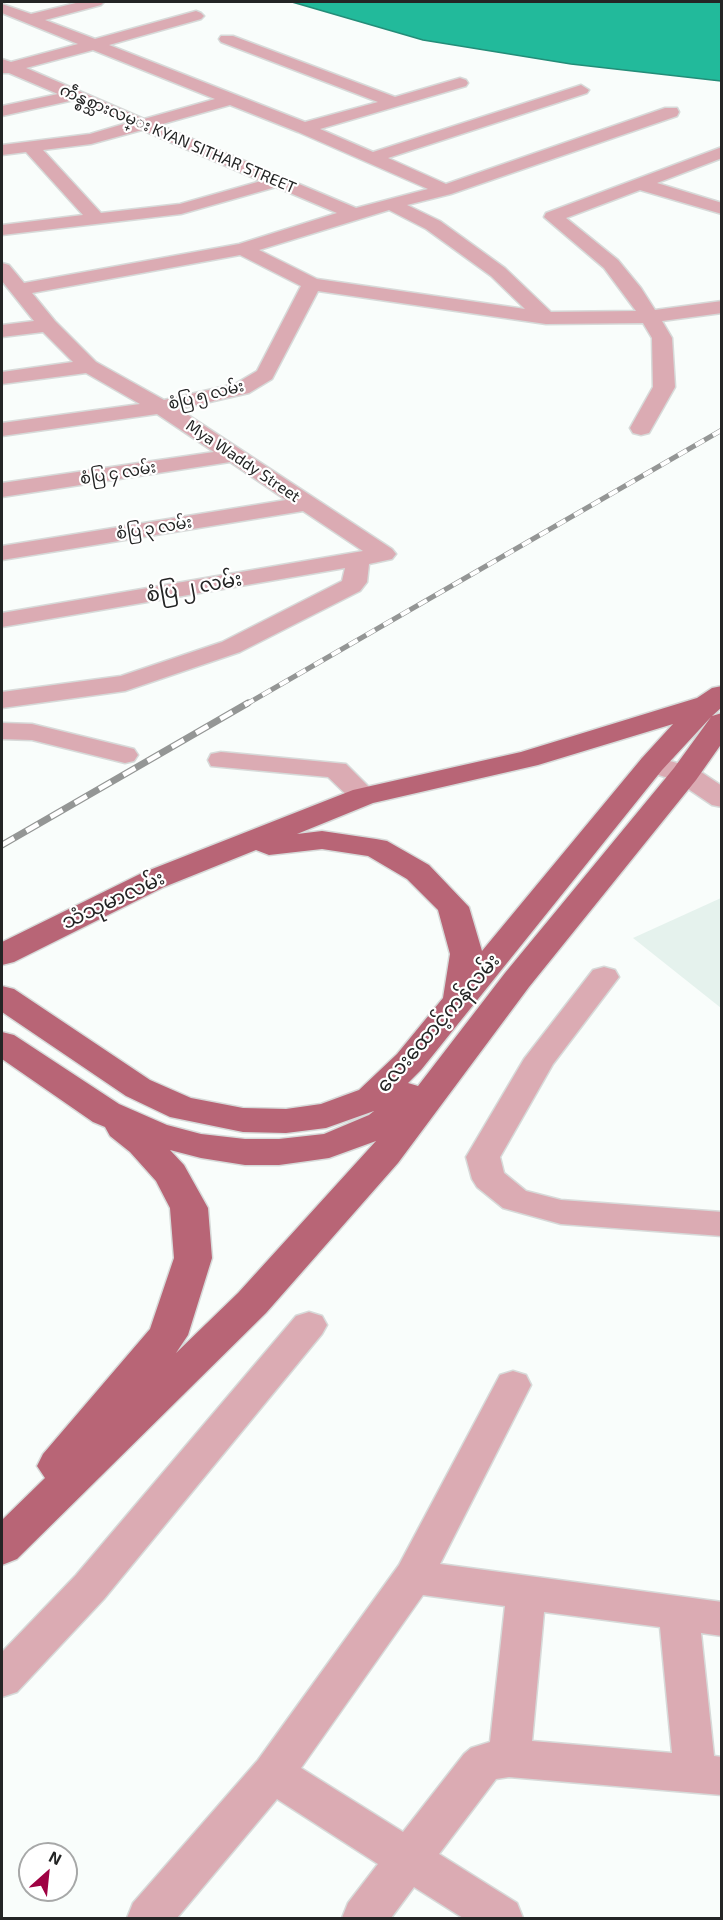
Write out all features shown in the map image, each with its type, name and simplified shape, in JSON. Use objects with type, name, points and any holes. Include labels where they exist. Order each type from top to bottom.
[{"type":"main road","name":"လေးထောင့်ကန်လမ်း","points":[[2,997],[138,1088],[183,1108],[243,1120],[286,1121],[326,1116],[372,1098],[410,1062],[652,764],[717,706]]},
{"type":"main road","name":"လေးထောင့်ကန်လမ်း","points":[[2,1548],[252,1303],[385,1154],[517,980],[685,774],[717,706]]},
{"type":"main road","points":[[227,851],[364,796],[528,759],[717,706]]},
{"type":"main road","points":[[227,851],[322,840],[376,848],[418,872],[453,907],[466,954],[459,1003]]},
{"type":"main road","name":"သံသုမာလမ်း","points":[[2,955],[153,880],[227,851]]},
{"type":"main road","name":"လေးထောင့်ကန်လမ်း","points":[[2,1043],[106,1113],[156,1134],[201,1146],[245,1152],[279,1152],[329,1146],[382,1124],[517,980]]},
{"type":"main road","points":[[2,1534],[168,1335],[193,1258],[189,1208],[171,1174],[143,1143],[106,1113]]},
{"type":"street","points":[[29,19],[96,2]]},
{"type":"street","points":[[2,8],[375,157],[445,190]]},
{"type":"street","points":[[4,67],[196,16]]},
{"type":"street","points":[[227,39],[394,102]]},
{"type":"street","name":"ကဵန္စစ္သားလမ္း KYAN SITHAR STREET","points":[[4,67],[76,95],[354,214]]},
{"type":"street","points":[[304,128],[460,83]]},
{"type":"street","points":[[375,157],[581,90]]},
{"type":"street","points":[[2,111],[76,95]]},
{"type":"street","points":[[2,150],[91,139],[232,99]]},
{"type":"street","points":[[9,283],[242,249],[354,214],[445,190],[671,112]]},
{"type":"street","points":[[32,148],[98,220]]},
{"type":"street","points":[[641,428],[664,387],[662,338],[650,317],[611,264],[553,217],[717,156]]},
{"type":"street","points":[[2,231],[181,209],[276,182]]},
{"type":"street","points":[[641,184],[722,209]]},
{"type":"street","points":[[390,204],[423,219],[490,266],[546,318]]},
{"type":"street","points":[[242,249],[312,284],[546,318],[650,317],[722,308]]},
{"type":"street","name":"Mya Waddy Street","points":[[9,283],[89,366],[161,407],[382,552]]},
{"type":"street","name":"စံပြ ၅ လမ်း","points":[[2,430],[161,407],[242,389],[265,375],[312,284]]},
{"type":"street","points":[[2,331],[48,325]]},
{"type":"street","points":[[2,378],[89,366]]},
{"type":"street","name":"စံပြ ၄ လမ်း","points":[[2,490],[235,455]]},
{"type":"street","name":"စံပြ ၃ လမ်း","points":[[2,553],[307,503]]},
{"type":"street","name":"စံပြ ၂ လမ်း","points":[[2,620],[382,555],[382,552]]},
{"type":"street","points":[[2,700],[125,683],[231,647],[351,586],[355,582],[358,559]]},
{"type":"street","points":[[2,731],[32,732],[125,755]]},
{"type":"street","points":[[221,760],[336,770],[364,796]]},
{"type":"street","points":[[652,764],[685,774],[722,800]]},
{"type":"street","points":[[604,977],[540,1059],[483,1157],[489,1179],[515,1200],[561,1212],[722,1224]]},
{"type":"street","points":[[6,1667],[90,1587],[309,1325]]},
{"type":"street","points":[[148,1918],[273,1773],[412,1577],[513,1386]]},
{"type":"street","points":[[412,1577],[722,1618]]},
{"type":"street","points":[[509,1758],[526,1593]]},
{"type":"street","points":[[364,1918],[479,1767],[495,1759],[509,1758],[708,1775],[679,1614]]},
{"type":"street","points":[[273,1773],[501,1918]]},
{"type":"shaded area","points":[[292,2],[721,2],[721,81],[571,64],[423,40]]},
{"type":"shaded area","points":[[721,898],[721,1008],[633,938]]},
{"type":"railway","points":[[245,705],[722,430]]},
{"type":"railway","points":[[2,845],[248,703]]}]
